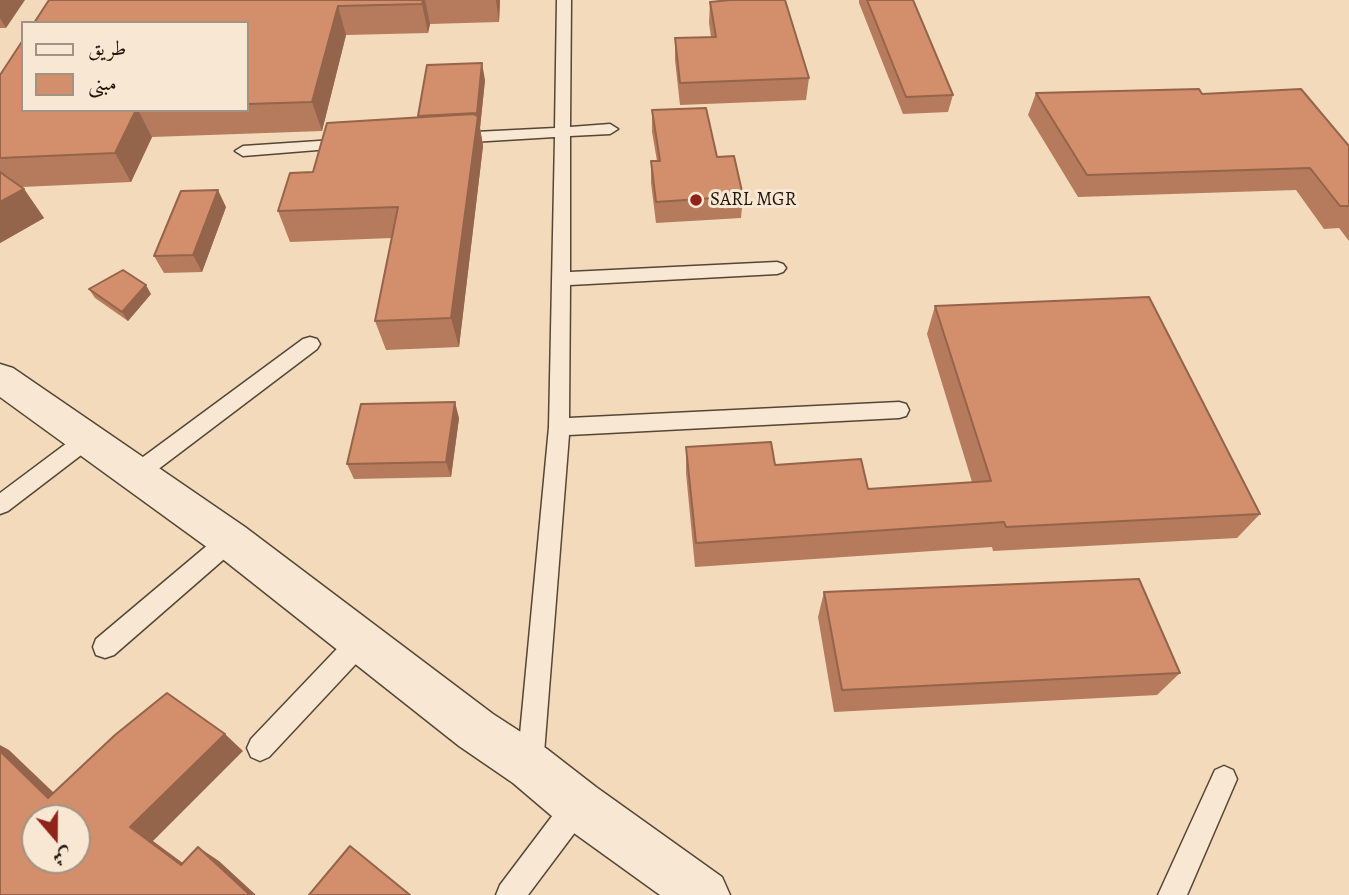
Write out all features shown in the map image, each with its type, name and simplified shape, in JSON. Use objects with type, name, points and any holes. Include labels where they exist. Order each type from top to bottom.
[{"type":"street","points":[[4,387],[230,540],[475,730],[530,765],[578,804],[704,895]]},
{"type":"lane","points":[[530,765],[559,427],[564,0]]},
{"type":"lane","points":[[438,139],[610,129]]},
{"type":"lane","points":[[243,150],[368,143]]},
{"type":"lane","points":[[561,279],[776,268]]},
{"type":"lane","points":[[136,474],[310,344]]},
{"type":"lane","points":[[559,427],[900,410]]},
{"type":"lane","points":[[0,505],[86,440]]},
{"type":"lane","points":[[105,647],[230,540]]},
{"type":"lane","points":[[260,748],[360,642]]},
{"type":"lane","points":[[1172,895],[1224,779]]},
{"type":"lane","points":[[510,895],[578,804]]},
{"type":"building","points":[[49,0],[423,0],[422,4],[338,6],[312,102],[248,104],[248,21],[35,21]]},
{"type":"building","points":[[785,0],[809,78],[680,83],[675,38],[716,37],[710,2]]},
{"type":"building","points":[[867,0],[913,0],[953,95],[906,97]]},
{"type":"building","points":[[21,43],[21,112],[135,112],[115,153],[0,158],[0,75]]},
{"type":"building","points":[[482,63],[477,113],[418,116],[427,65]]},
{"type":"building","points":[[1199,89],[1202,94],[1301,89],[1349,146],[1349,206],[1340,206],[1310,168],[1087,175],[1036,93]]},
{"type":"building","points":[[706,108],[717,157],[734,156],[743,196],[656,202],[651,161],[660,161],[652,110]]},
{"type":"building","points":[[473,114],[478,116],[451,318],[375,321],[398,207],[278,211],[290,173],[313,172],[327,123]]},
{"type":"building","points":[[0,172],[24,189],[0,202]]},
{"type":"building","points":[[218,190],[193,255],[154,256],[181,191]]},
{"type":"building","points":[[123,270],[146,285],[122,312],[89,289]]},
{"type":"building","points":[[1149,297],[1260,514],[1006,527],[1004,522],[696,543],[686,447],[771,442],[775,465],[861,459],[868,489],[991,481],[935,306]]},
{"type":"building","points":[[455,402],[446,462],[347,464],[361,404]]},
{"type":"building","points":[[1139,579],[1180,673],[842,690],[824,592]]},
{"type":"building","points":[[167,693],[225,734],[130,827],[181,865],[198,847],[250,895],[0,895],[0,751],[48,798],[115,735]]},
{"type":"building","points":[[350,846],[410,895],[309,895]]},
{"type":"place","name":"SARL MGR","points":[[696,200]]}]
